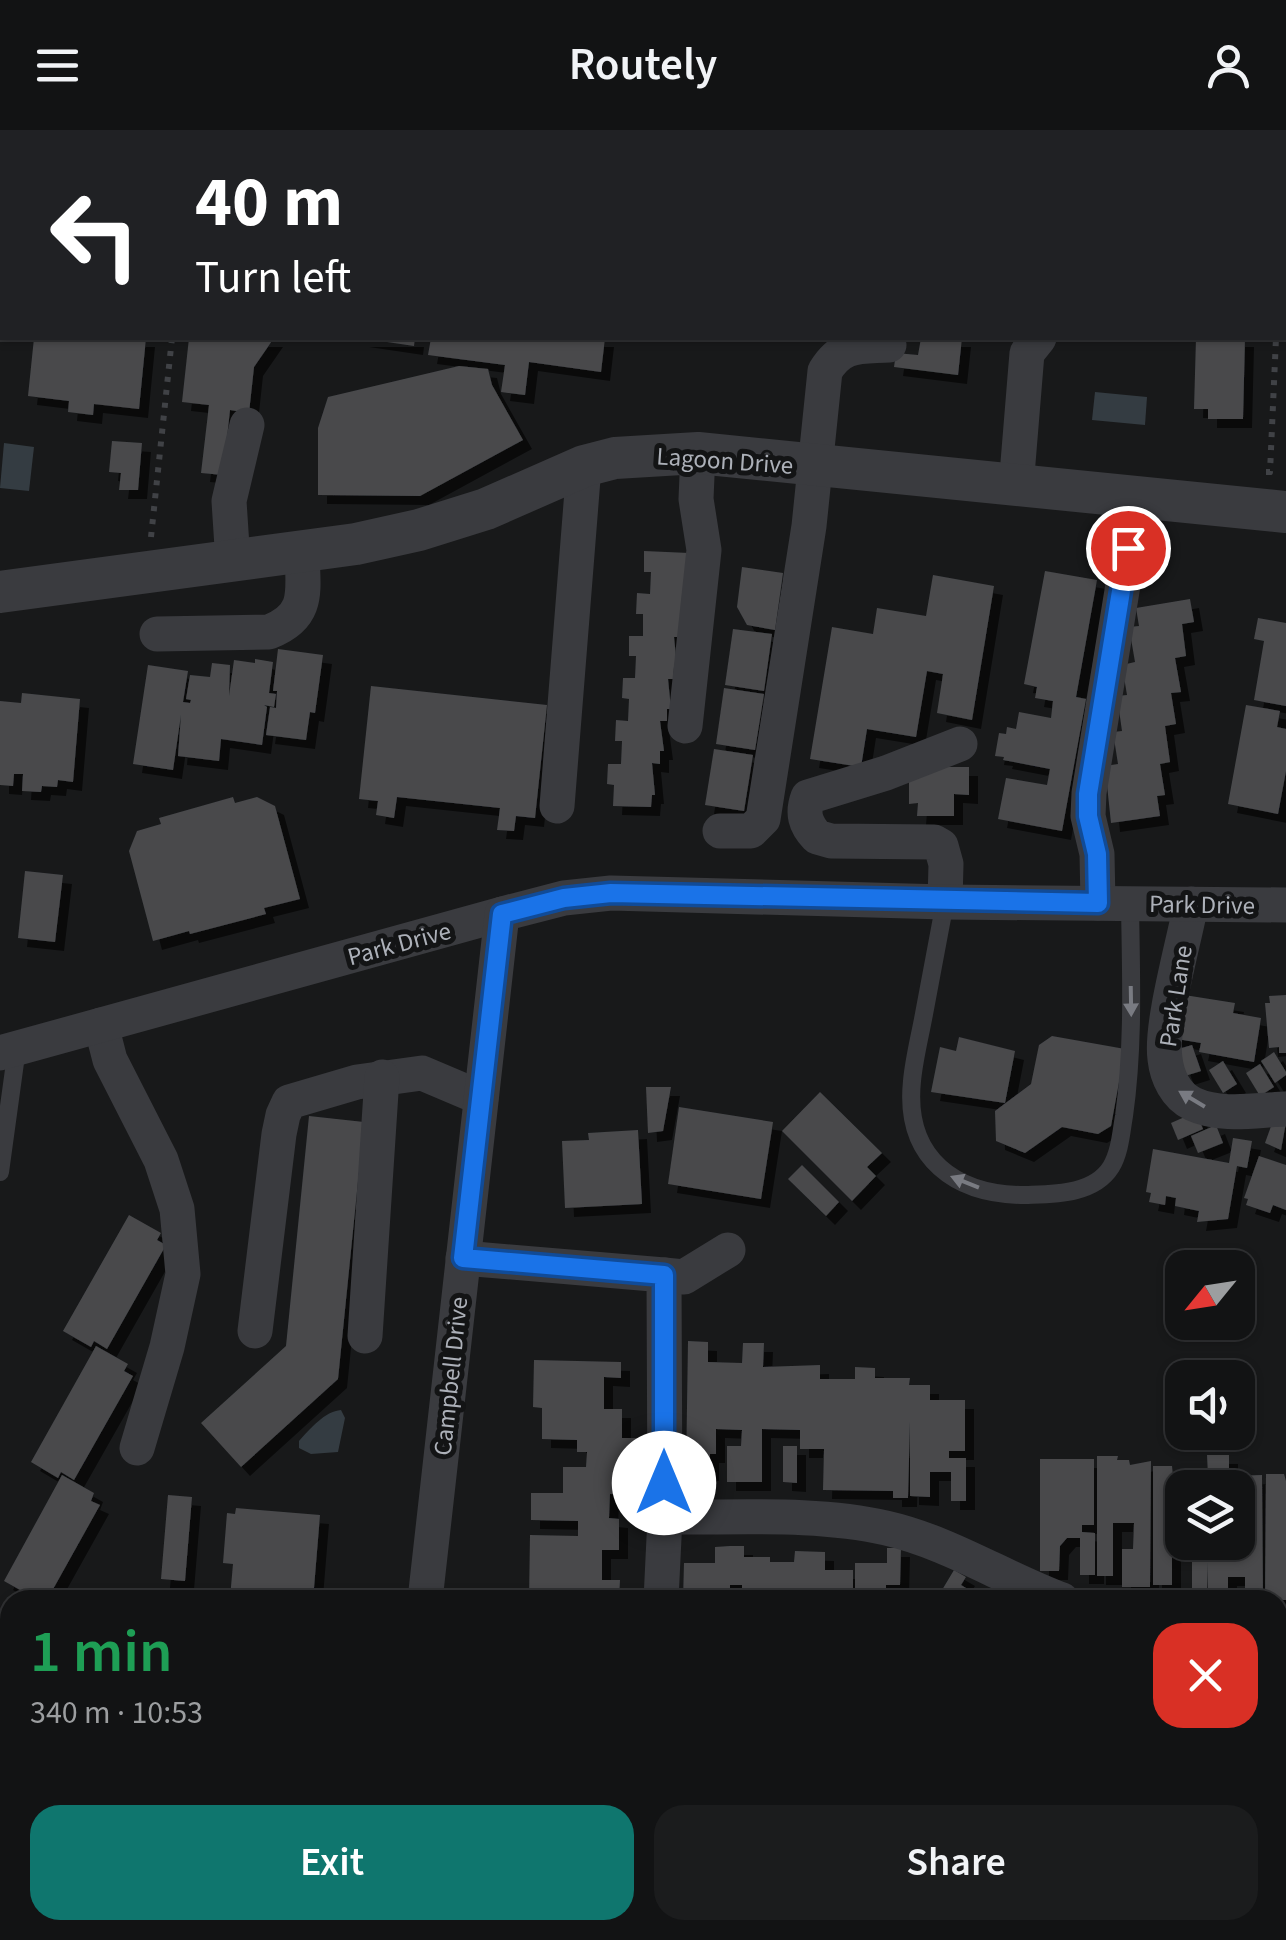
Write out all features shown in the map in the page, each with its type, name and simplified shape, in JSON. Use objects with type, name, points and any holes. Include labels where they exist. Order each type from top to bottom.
[{"type":"street","points":[[1016,487],[1027,353],[1037,340]]},
{"type":"street","points":[[720,831],[751,831],[764,818],[809,526],[825,371],[835,355],[846,349],[889,345]]},
{"type":"street","points":[[232,562],[229,502],[247,425]]},
{"type":"street","name":"Lagoon Drive","points":[[0,592],[302,554],[418,530],[486,509],[584,466],[615,458],[698,453],[1286,512]]},
{"type":"street","points":[[685,726],[704,550],[696,499],[698,453]]},
{"type":"street","points":[[557,806],[584,466]]},
{"type":"street","points":[[1114,903],[1097,854],[1088,816],[1088,794],[1137,499]]},
{"type":"street","points":[[157,634],[269,632],[281,628],[298,613],[303,595],[302,554]]},
{"type":"street","points":[[945,902],[946,864],[941,846],[934,842],[831,841],[817,837],[804,818],[804,808],[808,796],[819,791],[886,773],[960,744]]},
{"type":"street","name":"Park Drive","points":[[9,1050],[564,898],[611,893],[945,902],[1286,905]]},
{"type":"street","name":"Park Lane","points":[[1191,904],[1166,1031],[1164,1058],[1174,1087],[1190,1103],[1213,1110],[1286,1109]]},
{"type":"street","name":"Campbell Drive","points":[[426,1590],[502,914]]},
{"type":"street","points":[[101,1025],[110,1060],[162,1160],[177,1209],[183,1274],[137,1448]]},
{"type":"street","points":[[255,1331],[282,1115],[289,1102],[382,1077],[422,1073],[481,1098]]},
{"type":"street","points":[[365,1336],[382,1077]]},
{"type":"street","points":[[463,1258],[684,1277],[728,1250]]},
{"type":"street","points":[[661,1590],[664,1275]]},
{"type":"street","points":[[664,1516],[853,1521],[889,1528],[933,1542],[1036,1590]]},
{"type":"lane","points":[[945,902],[912,1084],[915,1127],[925,1152],[940,1171],[963,1184],[1005,1195],[1072,1191],[1100,1178],[1110,1168],[1120,1145],[1132,1059],[1114,903]]},
{"type":"lane","points":[[0,1172],[9,1050]]},
{"type":"path","points":[[148,573],[172,340]]},
{"type":"path","points":[[1255,473],[1270,472],[1276,340]]},
{"type":"shaded area","points":[[1095,392],[1147,397],[1145,425],[1092,420]]},
{"type":"shaded area","points":[[4,443],[34,447],[29,491],[0,488]]},
{"type":"shaded area","points":[[341,1410],[345,1418],[338,1452],[311,1454],[299,1448],[299,1441],[318,1421]]},
{"type":"building","points":[[34,340],[146,340],[139,409],[94,404],[93,415],[68,412],[69,401],[28,396]]},
{"type":"building","points":[[189,340],[273,340],[254,367],[249,413],[230,410],[223,475],[201,473],[209,405],[182,402]]},
{"type":"building","points":[[374,340],[415,340],[414,346]]},
{"type":"building","points":[[431,340],[605,340],[601,372],[529,362],[525,395],[501,392],[505,365],[428,355]]},
{"type":"building","points":[[921,340],[962,340],[958,375],[894,367],[896,353],[918,355]]},
{"type":"building","points":[[1196,340],[1245,340],[1243,419],[1208,419],[1208,409],[1194,409]]},
{"type":"building","points":[[459,366],[488,369],[492,385],[523,440],[420,496],[318,495],[318,428],[328,397]]},
{"type":"building","points":[[112,441],[142,443],[138,490],[119,490],[121,473],[109,472]]},
{"type":"building","points":[[644,551],[689,553],[689,595],[682,595],[681,637],[674,637],[677,667],[673,679],[668,679],[671,709],[667,709],[667,721],[660,721],[664,751],[660,751],[660,764],[652,763],[655,795],[651,807],[613,806],[614,785],[607,784],[608,764],[621,764],[622,741],[615,741],[616,720],[628,721],[629,699],[622,698],[623,678],[635,678],[636,656],[629,656],[629,636],[643,636],[643,614],[636,614],[637,593],[650,594],[651,572],[644,572]]},
{"type":"building","points":[[742,567],[783,573],[775,630],[747,625],[737,607]]},
{"type":"building","points":[[1045,571],[1097,580],[1076,697],[1086,699],[1062,831],[998,819],[1006,778],[1047,785],[1050,769],[995,756],[999,733],[1006,734],[1007,727],[1016,729],[1019,712],[1051,718],[1053,701],[1035,698],[1037,687],[1024,684]]},
{"type":"building","points":[[933,575],[994,586],[972,720],[937,713],[943,674],[927,671],[916,737],[867,729],[861,767],[810,759],[832,627],[873,634],[877,608],[926,616]]},
{"type":"building","points":[[1190,599],[1194,622],[1182,624],[1186,656],[1175,658],[1181,692],[1171,693],[1176,724],[1165,726],[1170,762],[1160,764],[1165,795],[1157,796],[1160,816],[1111,823],[1105,766],[1118,764],[1113,732],[1122,731],[1117,696],[1127,695],[1122,665],[1135,662],[1129,627],[1139,626],[1136,608]]},
{"type":"building","points":[[1258,618],[1286,623],[1286,706],[1254,700],[1264,641],[1254,639]]},
{"type":"building","points":[[733,629],[772,634],[764,691],[725,685]]},
{"type":"building","points":[[278,649],[323,655],[315,713],[310,712],[306,740],[266,735],[270,707],[276,708],[277,691],[273,691]]},
{"type":"building","points":[[255,659],[273,662],[269,693],[276,694],[274,707],[264,705],[267,707],[262,745],[221,739],[219,761],[178,756],[181,715],[173,770],[133,764],[148,665],[188,671],[183,702],[190,703],[186,699],[190,675],[210,677],[212,663],[230,665],[229,696],[234,660],[255,663]]},
{"type":"building","points":[[371,686],[547,705],[535,818],[516,816],[514,831],[497,830],[500,808],[397,797],[394,818],[376,815],[378,801],[359,799]]},
{"type":"building","points":[[724,688],[764,694],[755,750],[716,744]]},
{"type":"building","points":[[22,693],[80,699],[73,782],[58,780],[57,787],[42,786],[41,792],[22,791],[23,774],[14,774],[13,786],[0,785],[0,701],[21,703]]},
{"type":"building","points":[[1246,705],[1280,711],[1277,727],[1286,729],[1286,771],[1278,814],[1228,804]]},
{"type":"building","points":[[714,749],[753,755],[744,811],[705,805]]},
{"type":"building","points":[[921,767],[969,767],[969,795],[954,794],[954,816],[917,816],[918,803],[909,804],[909,777]]},
{"type":"building","points":[[233,797],[235,803],[257,797],[275,806],[300,899],[264,908],[266,914],[153,941],[129,851],[137,831],[161,824],[159,818]]},
{"type":"building","points":[[25,871],[63,875],[55,942],[18,938]]},
{"type":"building","points":[[1178,994],[1235,1003],[1233,1013],[1261,1018],[1254,1062],[1199,1052],[1201,1043],[1171,1038]]},
{"type":"building","points":[[1286,995],[1286,1053],[1279,1053],[1279,1047],[1269,1048],[1265,1003],[1270,1003],[1269,996]]},
{"type":"building","points":[[1052,1036],[1125,1049],[1111,1126],[1098,1134],[1062,1127],[1025,1153],[996,1141],[995,1111],[1031,1084],[1039,1045]]},
{"type":"building","points":[[959,1037],[1015,1051],[1005,1103],[931,1092],[940,1047],[956,1051]]},
{"type":"building","points":[[1192,1045],[1201,1071],[1185,1076],[1175,1050]]},
{"type":"building","points":[[1274,1052],[1286,1072],[1275,1083],[1261,1061]]},
{"type":"building","points":[[1223,1061],[1237,1084],[1223,1093],[1209,1070]]},
{"type":"building","points":[[1260,1064],[1274,1087],[1260,1096],[1246,1073]]},
{"type":"building","points":[[646,1087],[671,1087],[663,1131],[648,1133]]},
{"type":"building","points":[[820,1092],[882,1153],[867,1167],[876,1176],[852,1201],[782,1131]]},
{"type":"building","points":[[679,1107],[773,1122],[761,1199],[668,1184]]},
{"type":"building","points":[[1196,1112],[1203,1129],[1178,1140],[1171,1123]]},
{"type":"building","points":[[309,1116],[364,1122],[338,1379],[241,1467],[201,1423],[286,1346]]},
{"type":"building","points":[[1274,1118],[1286,1122],[1281,1150],[1265,1143]]},
{"type":"building","points":[[1216,1125],[1223,1143],[1198,1153],[1191,1136]]},
{"type":"building","points":[[638,1130],[642,1204],[565,1208],[562,1141],[589,1140],[588,1133]]},
{"type":"building","points":[[1233,1138],[1252,1141],[1247,1168],[1237,1166],[1228,1219],[1197,1222],[1199,1211],[1175,1206],[1176,1198],[1166,1196],[1165,1205],[1149,1202],[1151,1193],[1146,1192],[1153,1149],[1229,1163]]},
{"type":"building","points":[[1259,1156],[1286,1165],[1286,1210],[1273,1205],[1270,1213],[1246,1205],[1248,1199],[1244,1198]]},
{"type":"building","points":[[802,1165],[839,1202],[826,1216],[788,1179]]},
{"type":"building","points":[[129,1215],[161,1233],[157,1240],[166,1245],[107,1349],[94,1341],[91,1347],[63,1331]]},
{"type":"building","points":[[688,1341],[708,1342],[708,1362],[742,1363],[743,1343],[764,1343],[763,1367],[820,1365],[820,1379],[855,1379],[855,1367],[875,1368],[875,1378],[910,1378],[909,1385],[930,1385],[930,1400],[965,1400],[965,1451],[949,1451],[949,1458],[966,1458],[966,1501],[951,1501],[951,1472],[930,1472],[930,1497],[910,1496],[910,1421],[908,1498],[893,1498],[893,1491],[823,1490],[824,1449],[800,1449],[800,1430],[762,1429],[762,1482],[727,1482],[727,1446],[741,1446],[742,1430],[716,1429],[716,1454],[710,1454],[710,1472],[686,1471]]},
{"type":"building","points":[[96,1346],[128,1364],[124,1371],[133,1376],[74,1480],[61,1472],[58,1478],[31,1462]]},
{"type":"building","points":[[534,1360],[621,1362],[621,1378],[604,1377],[604,1409],[622,1409],[622,1438],[639,1438],[639,1469],[629,1469],[629,1495],[610,1494],[609,1518],[619,1519],[619,1550],[602,1550],[602,1580],[620,1580],[620,1590],[529,1590],[530,1535],[578,1536],[578,1521],[531,1520],[531,1493],[563,1493],[563,1467],[586,1467],[587,1452],[577,1452],[577,1440],[542,1439],[542,1408],[533,1407]]},
{"type":"building","points":[[783,1446],[797,1446],[797,1483],[783,1482]]},
{"type":"building","points":[[1207,1455],[1229,1455],[1229,1470],[1208,1470]]},
{"type":"building","points":[[1097,1456],[1118,1456],[1117,1460],[1129,1460],[1130,1465],[1151,1461],[1150,1587],[1122,1587],[1122,1549],[1133,1549],[1134,1523],[1113,1523],[1113,1576],[1097,1576]]},
{"type":"building","points":[[1040,1459],[1094,1459],[1094,1525],[1082,1525],[1082,1532],[1095,1533],[1095,1575],[1080,1575],[1080,1538],[1067,1538],[1060,1546],[1059,1571],[1040,1571]]},
{"type":"building","points":[[1153,1466],[1172,1466],[1172,1470],[1165,1470],[1165,1560],[1172,1560],[1172,1585],[1153,1585]]},
{"type":"building","points":[[1266,1474],[1284,1474],[1286,1590],[1265,1590]]},
{"type":"building","points":[[62,1475],[94,1493],[91,1501],[100,1505],[53,1590],[20,1590],[4,1581]]},
{"type":"building","points":[[1255,1475],[1262,1475],[1263,1590],[1245,1590],[1245,1577],[1228,1577],[1228,1590],[1208,1590],[1208,1562],[1207,1590],[1192,1590],[1192,1560],[1255,1560]]},
{"type":"building","points":[[168,1495],[192,1497],[185,1581],[161,1579]]},
{"type":"building","points":[[236,1508],[320,1515],[314,1590],[231,1590],[233,1564],[223,1563],[227,1513],[235,1514]]},
{"type":"building","points":[[744,1546],[744,1557],[770,1557],[770,1562],[794,1562],[795,1551],[825,1552],[825,1570],[853,1570],[853,1590],[742,1590],[742,1585],[730,1585],[730,1590],[683,1590],[684,1563],[715,1563],[715,1547]]},
{"type":"building","points":[[887,1548],[901,1548],[900,1585],[886,1585],[886,1590],[855,1590],[855,1563],[887,1563]]},
{"type":"building","points":[[954,1570],[966,1577],[961,1585],[969,1590],[942,1590]]},
{"type":"route","points":[[664,1483],[664,1275],[463,1258],[502,914],[564,898],[611,893],[1098,903],[1097,854],[1088,816],[1088,794],[1128,548]]}]
